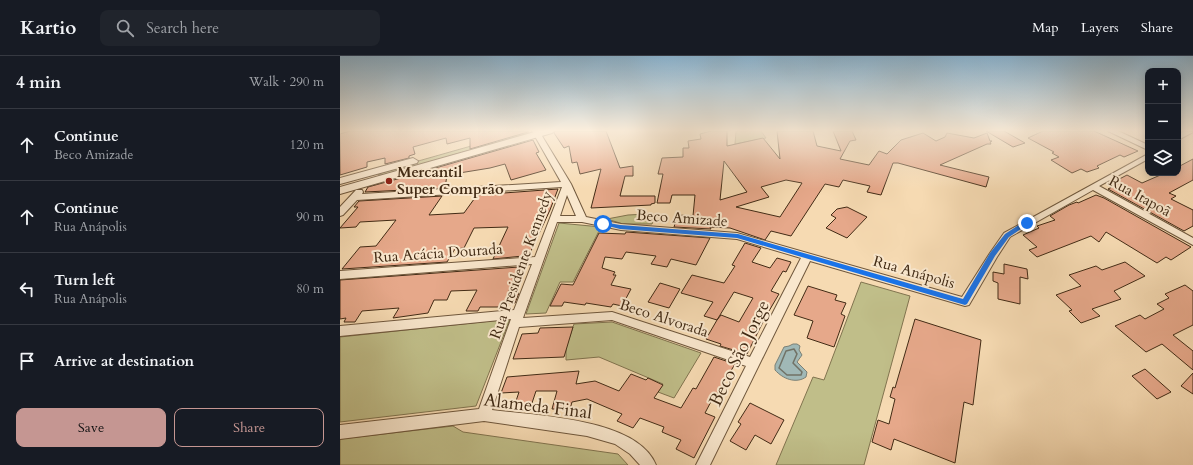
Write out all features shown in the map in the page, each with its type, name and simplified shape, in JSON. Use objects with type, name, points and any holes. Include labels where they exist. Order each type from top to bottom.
[{"type":"street","points":[[340,181],[451,150]]},
{"type":"street","points":[[340,191],[478,150]]},
{"type":"street","name":"Rua Presidente Kennedy","points":[[484,415],[517,318],[567,184],[546,150]]},
{"type":"street","name":"Rua Anápolis","points":[[807,256],[965,302],[992,255],[1007,235],[1145,158]]},
{"type":"street","points":[[354,196],[567,184],[582,219]]},
{"type":"street","points":[[340,213],[360,191],[359,185]]},
{"type":"street","name":"Rua Itapoã","points":[[1094,187],[1193,242]]},
{"type":"street","name":"Beco Amizade","points":[[554,219],[582,219],[620,227],[738,236],[807,256]]},
{"type":"street","name":"Beco São Jorge","points":[[703,465],[807,256]]},
{"type":"street","name":"Rua Acácia Dourada","points":[[340,275],[538,260]]},
{"type":"street","name":"Beco Alvorada","points":[[340,331],[517,318],[612,316],[754,364]]},
{"type":"street","name":"Alameda Final","points":[[340,432],[484,415],[595,431],[618,438],[635,449],[649,465]]},
{"type":"shaded area","points":[[457,150],[470,150],[384,175],[379,175],[378,173]]},
{"type":"shaded area","points":[[647,214],[655,216],[652,224],[623,224],[607,219],[628,215]]},
{"type":"shaded area","points":[[559,223],[601,227],[573,282],[560,282],[546,313],[526,314]]},
{"type":"shaded area","points":[[861,282],[910,296],[864,465],[776,465],[813,377],[824,380]]},
{"type":"shaded area","points":[[510,319],[476,406],[340,422],[340,337]]},
{"type":"shaded area","points":[[612,322],[701,353],[674,398],[658,392],[663,384],[599,357],[566,360],[566,348],[574,324]]},
{"type":"shaded area","points":[[453,426],[463,432],[618,454],[628,465],[340,465],[340,439]]},
{"type":"water","points":[[793,344],[800,346],[799,350],[802,355],[797,362],[807,372],[806,377],[798,380],[790,380],[775,370],[775,365],[784,347]]},
{"type":"building","points":[[340,150],[414,150],[415,154],[409,156],[409,158],[385,164],[385,158],[367,162],[367,167],[340,175]]},
{"type":"building","points":[[498,150],[538,150],[539,152],[536,153],[546,170],[511,180],[505,164],[447,175],[445,188],[365,192],[368,187],[401,178],[431,174],[432,169]]},
{"type":"building","points":[[570,150],[613,150],[620,168],[633,166],[633,176],[625,176],[620,196],[655,196],[655,203],[651,205],[591,208],[601,169],[580,174],[577,162],[572,163]]},
{"type":"building","points":[[683,150],[773,150],[780,159],[779,150],[845,150],[840,159],[869,165],[879,151],[887,154],[891,150],[973,150],[940,165],[989,177],[986,187],[898,163],[893,163],[881,195],[867,192],[870,186],[843,180],[839,187],[825,184],[791,236],[771,231],[765,240],[730,228],[710,227],[711,229],[674,227],[678,215],[693,216],[695,195],[672,195],[670,203],[657,203],[663,174],[658,174],[662,158],[683,157]],"holes":[[[724,161],[747,192],[720,200]],[[786,180],[802,183],[780,217],[736,207],[769,197],[761,187]]]},
{"type":"building","points":[[1050,150],[1138,151],[1124,157],[1120,155],[1097,166],[1099,168],[1087,172],[1081,169],[1072,173],[1051,160],[1059,157],[1052,153],[1054,152]]},
{"type":"building","points":[[1193,159],[1193,180],[1169,193],[1176,196],[1171,199],[1193,210],[1193,226],[1184,231],[1108,189],[1112,187],[1108,185],[1127,175],[1142,183],[1158,176],[1181,176],[1181,165]]},
{"type":"building","points":[[558,189],[530,253],[525,253],[523,256],[493,259],[508,227],[474,228],[464,248],[455,249],[447,262],[342,269],[360,247],[376,246],[396,220],[360,222],[356,227],[340,228],[358,207],[354,207],[359,201],[442,196],[429,215],[464,213],[477,195]]},
{"type":"building","points":[[1096,195],[1104,198],[1191,247],[1171,260],[1166,257],[1157,263],[1106,232],[1099,242],[1091,236],[1037,257],[1029,250],[1037,247],[1023,235],[1039,228],[1037,226],[1055,220],[1050,216],[1069,205],[1078,203]]},
{"type":"building","points":[[847,207],[867,217],[847,238],[826,228],[836,218],[831,215],[837,209]]},
{"type":"building","points":[[626,232],[710,238],[696,265],[671,259],[667,267],[651,264],[656,256],[626,252],[622,259],[605,257],[602,268],[615,272],[613,275],[616,275],[611,285],[631,289],[622,306],[613,304],[611,307],[586,303],[585,305],[564,302],[562,306],[550,306],[561,284],[573,285],[599,233],[625,234]]},
{"type":"building","points":[[745,243],[761,248],[752,262],[770,268],[777,258],[791,262],[786,272],[783,271],[771,291],[779,294],[747,354],[720,346],[721,344],[706,339],[717,320],[704,316],[713,302],[681,293],[692,275],[724,283],[735,266],[732,265]],"holes":[[[734,292],[753,298],[739,322],[721,315],[717,320]]]},
{"type":"building","points":[[1125,262],[1145,276],[1114,291],[1121,299],[1092,309],[1100,316],[1081,323],[1069,311],[1072,310],[1056,295],[1081,286],[1069,275],[1096,266],[1102,270]]},
{"type":"building","points":[[1004,264],[1027,269],[1028,279],[1020,277],[1020,304],[998,299],[998,283],[993,281],[993,272],[1004,274]]},
{"type":"building","points":[[519,267],[509,291],[511,291],[510,293],[519,293],[515,303],[506,303],[505,307],[480,307],[478,311],[466,311],[477,290],[451,291],[447,300],[434,300],[428,313],[393,318],[399,308],[362,311],[355,322],[344,322],[346,318],[340,319],[340,280]]},
{"type":"building","points":[[660,283],[680,289],[669,308],[648,302]]},
{"type":"building","points":[[1185,285],[1193,291],[1193,325],[1173,335],[1193,351],[1193,370],[1162,344],[1146,352],[1115,326],[1140,315],[1145,319],[1164,309],[1157,304],[1169,298],[1165,294]]},
{"type":"building","points":[[808,286],[837,295],[835,300],[846,303],[841,314],[845,316],[834,347],[807,338],[813,321],[794,315]]},
{"type":"building","points":[[915,319],[981,340],[973,405],[964,402],[955,463],[894,439],[891,450],[872,442],[878,420],[889,424],[895,399],[890,397],[893,387],[895,388]]},
{"type":"building","points":[[573,327],[564,357],[513,359],[522,334],[538,333],[540,328]]},
{"type":"building","points":[[714,357],[735,364],[717,394],[715,394],[705,413],[715,417],[694,458],[676,449],[681,440],[662,432],[664,427],[640,418],[633,428],[617,421],[622,414],[587,399],[572,402],[570,409],[552,409],[557,391],[536,391],[532,403],[515,404],[519,392],[501,393],[507,377],[579,371],[576,384],[595,381],[619,391],[631,374],[646,380],[648,378],[663,385],[654,398],[681,408],[693,388],[696,389]]},
{"type":"building","points":[[1145,369],[1171,392],[1157,399],[1132,376]]},
{"type":"building","points":[[1193,373],[1193,394],[1181,386]]},
{"type":"building","points":[[750,403],[784,420],[771,444],[755,435],[746,450],[730,441],[741,424],[738,422]]},
{"type":"place","name":"Mercantil Super Comprão","points":[[389,181]]},
{"type":"route","points":[[603,224],[620,227],[738,236],[965,302],[992,255],[1007,235],[1027,223]]}]
